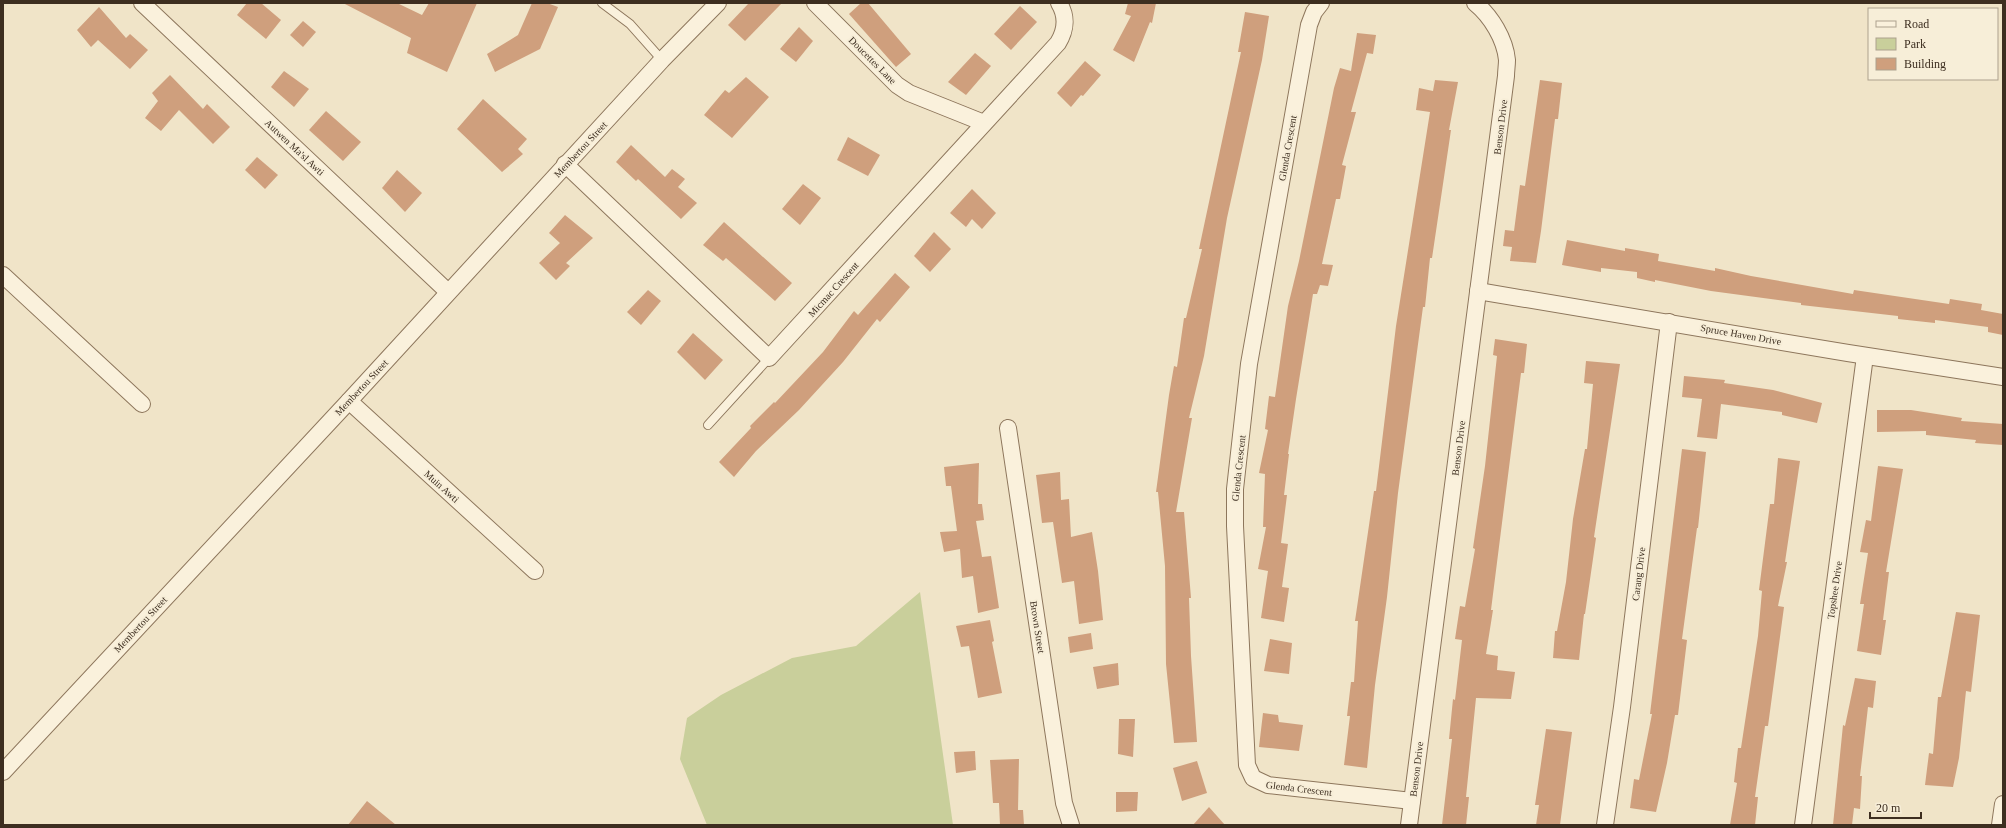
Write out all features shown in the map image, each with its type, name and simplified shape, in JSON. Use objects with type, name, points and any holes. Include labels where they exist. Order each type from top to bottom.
[{"type":"street","name":"Autwen Ma'sl Awti","points":[[142,3],[448,292]]},
{"type":"street","name":"Membertou Street","points":[[3,772],[349,401],[565,164],[662,60],[718,3]]},
{"type":"street","name":"Doucettes Lane","points":[[815,3],[897,85],[909,93],[984,123]]},
{"type":"street","name":"Micmac Crescent","points":[[769,358],[1059,40],[1064,29],[1065,22],[1064,13],[1059,3]]},
{"type":"street","name":"Glenda Crescent","points":[[1321,3],[1314,12],[1309,25],[1276,204],[1249,364],[1234,489],[1247,765],[1253,778],[1268,785],[1412,801]]},
{"type":"street","name":"Benson Drive","points":[[1409,825],[1507,61],[1499,34],[1488,17],[1475,3]]},
{"type":"street","points":[[565,164],[769,358]]},
{"type":"street","points":[[3,275],[142,404]]},
{"type":"street","name":"Spruce Haven Drive","points":[[1478,291],[1865,356],[2003,377]]},
{"type":"street","name":"Carang Drive","points":[[1605,825],[1622,707],[1669,322]]},
{"type":"street","name":"Topshee Drive","points":[[1802,825],[1865,356]]},
{"type":"street","name":"Muin Awti","points":[[349,401],[535,571]]},
{"type":"street","name":"Brown Street","points":[[1008,428],[1064,803],[1071,825]]},
{"type":"street","points":[[2000,825],[2003,804]]},
{"type":"lane","points":[[602,3],[630,24],[662,60]]},
{"type":"lane","points":[[708,425],[769,358]]},
{"type":"green space","points":[[920,592],[953,825],[707,825],[680,759],[687,718],[721,695],[792,658],[856,646]]},
{"type":"building","points":[[247,3],[261,3],[281,20],[266,39],[237,15]]},
{"type":"building","points":[[343,3],[397,3],[422,15],[429,3],[477,3],[447,72],[407,53],[411,38]]},
{"type":"building","points":[[532,3],[547,3],[558,7],[540,49],[495,72],[487,54],[518,35]]},
{"type":"building","points":[[749,3],[782,3],[745,41],[728,25]]},
{"type":"building","points":[[861,3],[868,3],[911,54],[896,67],[849,14]]},
{"type":"building","points":[[1128,3],[1156,3],[1152,23],[1150,22],[1134,62],[1113,50],[1131,16],[1125,14]]},
{"type":"building","points":[[1020,6],[1037,22],[1011,50],[994,34]]},
{"type":"building","points":[[99,7],[126,38],[130,34],[148,50],[130,69],[98,40],[91,47],[77,30]]},
{"type":"building","points":[[1245,12],[1269,16],[1262,60],[1227,218],[1204,356],[1189,418],[1192,418],[1176,512],[1184,512],[1191,598],[1189,598],[1191,656],[1197,742],[1174,743],[1166,664],[1165,566],[1158,492],[1156,492],[1174,366],[1177,367],[1184,318],[1186,318],[1202,249],[1199,249],[1241,52],[1238,52]]},
{"type":"building","points":[[303,21],[316,32],[303,47],[290,35]]},
{"type":"building","points":[[799,27],[813,41],[796,62],[780,49]]},
{"type":"building","points":[[1357,33],[1376,35],[1373,54],[1367,53],[1351,112],[1356,112],[1342,165],[1346,166],[1340,199],[1336,199],[1322,264],[1333,265],[1328,286],[1320,285],[1317,294],[1313,294],[1296,399],[1288,454],[1284,495],[1287,495],[1281,543],[1288,544],[1282,587],[1289,588],[1284,622],[1261,618],[1268,571],[1258,569],[1266,527],[1263,527],[1265,474],[1259,473],[1268,430],[1265,429],[1269,396],[1275,397],[1288,306],[1299,261],[1334,88],[1340,68],[1351,71]]},
{"type":"building","points":[[975,53],[991,66],[966,95],[948,82]]},
{"type":"building","points":[[1085,61],[1101,75],[1083,96],[1081,95],[1071,107],[1057,93]]},
{"type":"building","points":[[284,71],[309,89],[294,107],[271,87]]},
{"type":"building","points":[[170,75],[203,109],[207,104],[230,127],[213,144],[179,110],[161,131],[145,118],[158,101],[152,93]]},
{"type":"building","points":[[746,77],[769,97],[732,138],[704,115],[725,90],[729,93]]},
{"type":"building","points":[[1435,80],[1458,82],[1449,130],[1451,130],[1432,258],[1430,258],[1425,307],[1423,307],[1398,493],[1387,597],[1375,685],[1367,768],[1344,765],[1350,716],[1347,716],[1351,682],[1354,682],[1358,621],[1355,621],[1374,491],[1376,491],[1396,326],[1430,112],[1416,110],[1419,88],[1433,91]]},
{"type":"building","points":[[1540,80],[1562,83],[1558,119],[1555,119],[1536,263],[1510,261],[1512,247],[1503,246],[1505,230],[1514,231],[1520,185],[1525,186]]},
{"type":"building","points":[[483,99],[527,139],[518,149],[523,154],[502,172],[457,129]]},
{"type":"building","points":[[326,111],[361,142],[343,161],[309,130]]},
{"type":"building","points":[[848,137],[880,155],[868,176],[837,160]]},
{"type":"building","points":[[631,145],[665,177],[672,169],[685,179],[678,187],[697,203],[681,219],[638,179],[636,181],[616,162]]},
{"type":"building","points":[[257,157],[278,175],[265,189],[245,170]]},
{"type":"building","points":[[397,170],[422,193],[405,212],[382,188]]},
{"type":"building","points":[[803,184],[821,198],[800,225],[782,209]]},
{"type":"building","points":[[972,189],[996,213],[982,229],[972,219],[966,227],[950,213]]},
{"type":"building","points":[[565,215],[593,238],[566,263],[570,266],[556,280],[539,263],[560,243],[549,233]]},
{"type":"building","points":[[724,222],[792,283],[775,301],[726,258],[723,261],[703,245]]},
{"type":"building","points":[[934,232],[951,249],[930,272],[914,256]]},
{"type":"building","points":[[1567,240],[1625,251],[1625,248],[1659,254],[1658,261],[1715,271],[1715,268],[1853,294],[1854,290],[1949,304],[1950,299],[1982,304],[1981,310],[2003,314],[2003,335],[1988,332],[1988,327],[1935,320],[1935,323],[1898,319],[1898,316],[1801,305],[1801,303],[1711,291],[1655,280],[1655,282],[1637,278],[1637,272],[1601,268],[1601,272],[1562,265]]},
{"type":"building","points":[[895,273],[910,287],[880,322],[877,319],[843,362],[799,410],[756,451],[734,477],[719,462],[751,428],[750,426],[774,402],[775,403],[823,352],[854,311],[858,315]]},
{"type":"building","points":[[648,290],[661,301],[641,325],[627,312]]},
{"type":"building","points":[[693,333],[723,360],[705,380],[677,352]]},
{"type":"building","points":[[1495,339],[1527,344],[1524,373],[1521,373],[1491,610],[1493,610],[1486,654],[1498,656],[1497,670],[1515,672],[1511,699],[1476,698],[1466,797],[1469,797],[1466,825],[1442,825],[1452,739],[1449,739],[1453,699],[1455,700],[1462,640],[1455,639],[1460,606],[1465,607],[1475,549],[1473,548],[1485,466],[1497,356],[1493,355]]},
{"type":"building","points":[[1586,361],[1620,364],[1594,537],[1596,538],[1584,614],[1579,660],[1553,658],[1555,631],[1557,631],[1566,582],[1573,519],[1585,449],[1587,449],[1593,384],[1584,383]]},
{"type":"building","points":[[1684,376],[1725,380],[1724,383],[1773,390],[1822,403],[1817,423],[1782,415],[1782,412],[1721,404],[1717,439],[1697,437],[1702,399],[1682,397]]},
{"type":"building","points":[[1877,410],[1911,410],[1962,418],[1961,421],[2003,424],[2003,445],[1975,443],[1976,440],[1926,435],[1926,431],[1877,432]]},
{"type":"building","points":[[1682,449],[1706,452],[1698,528],[1682,639],[1687,640],[1678,715],[1675,715],[1667,763],[1656,812],[1630,808],[1634,779],[1639,780],[1652,714],[1650,714]]},
{"type":"building","points":[[1778,458],[1800,461],[1785,562],[1787,562],[1778,606],[1784,607],[1768,726],[1765,726],[1755,797],[1758,797],[1755,825],[1730,825],[1737,783],[1734,782],[1738,748],[1741,748],[1758,636],[1762,591],[1759,590],[1770,504],[1774,504]]},
{"type":"building","points":[[979,463],[978,504],[982,504],[984,520],[976,521],[982,557],[991,556],[999,608],[978,613],[973,576],[962,578],[960,549],[944,552],[940,532],[957,531],[951,486],[946,486],[944,467]]},
{"type":"building","points":[[1878,466],[1903,469],[1886,572],[1889,572],[1883,620],[1886,620],[1881,655],[1857,651],[1864,604],[1860,604],[1868,553],[1860,552],[1866,520],[1871,521]]},
{"type":"building","points":[[1060,472],[1061,500],[1069,499],[1071,537],[1092,532],[1103,620],[1079,624],[1074,581],[1062,583],[1053,522],[1042,523],[1036,475]]},
{"type":"building","points":[[1956,612],[1980,615],[1971,692],[1966,691],[1959,758],[1953,787],[1925,785],[1929,753],[1933,754],[1938,697],[1941,697]]},
{"type":"building","points":[[990,620],[994,641],[992,642],[1002,693],[978,698],[969,646],[961,647],[956,626]]},
{"type":"building","points":[[1091,633],[1093,649],[1070,653],[1068,637]]},
{"type":"building","points":[[1270,639],[1292,643],[1289,674],[1264,671]]},
{"type":"building","points":[[1118,663],[1119,685],[1097,689],[1093,667]]},
{"type":"building","points":[[1855,678],[1876,681],[1873,708],[1868,707],[1860,776],[1862,776],[1860,809],[1854,808],[1852,825],[1833,825],[1843,725],[1845,726]]},
{"type":"building","points":[[1263,713],[1278,715],[1279,722],[1303,725],[1299,751],[1259,747]]},
{"type":"building","points":[[1119,719],[1135,719],[1133,757],[1118,754]]},
{"type":"building","points":[[1546,729],[1572,732],[1560,825],[1536,825],[1539,805],[1535,805]]},
{"type":"building","points":[[975,751],[976,770],[956,773],[954,752]]},
{"type":"building","points":[[1019,759],[1018,810],[1023,810],[1024,825],[1000,825],[999,803],[993,803],[990,760]]},
{"type":"building","points":[[1197,761],[1207,793],[1182,801],[1173,768]]},
{"type":"building","points":[[1116,792],[1138,792],[1137,811],[1116,812]]},
{"type":"building","points":[[367,801],[396,825],[348,825]]},
{"type":"building","points":[[1209,807],[1225,825],[1193,825]]}]
